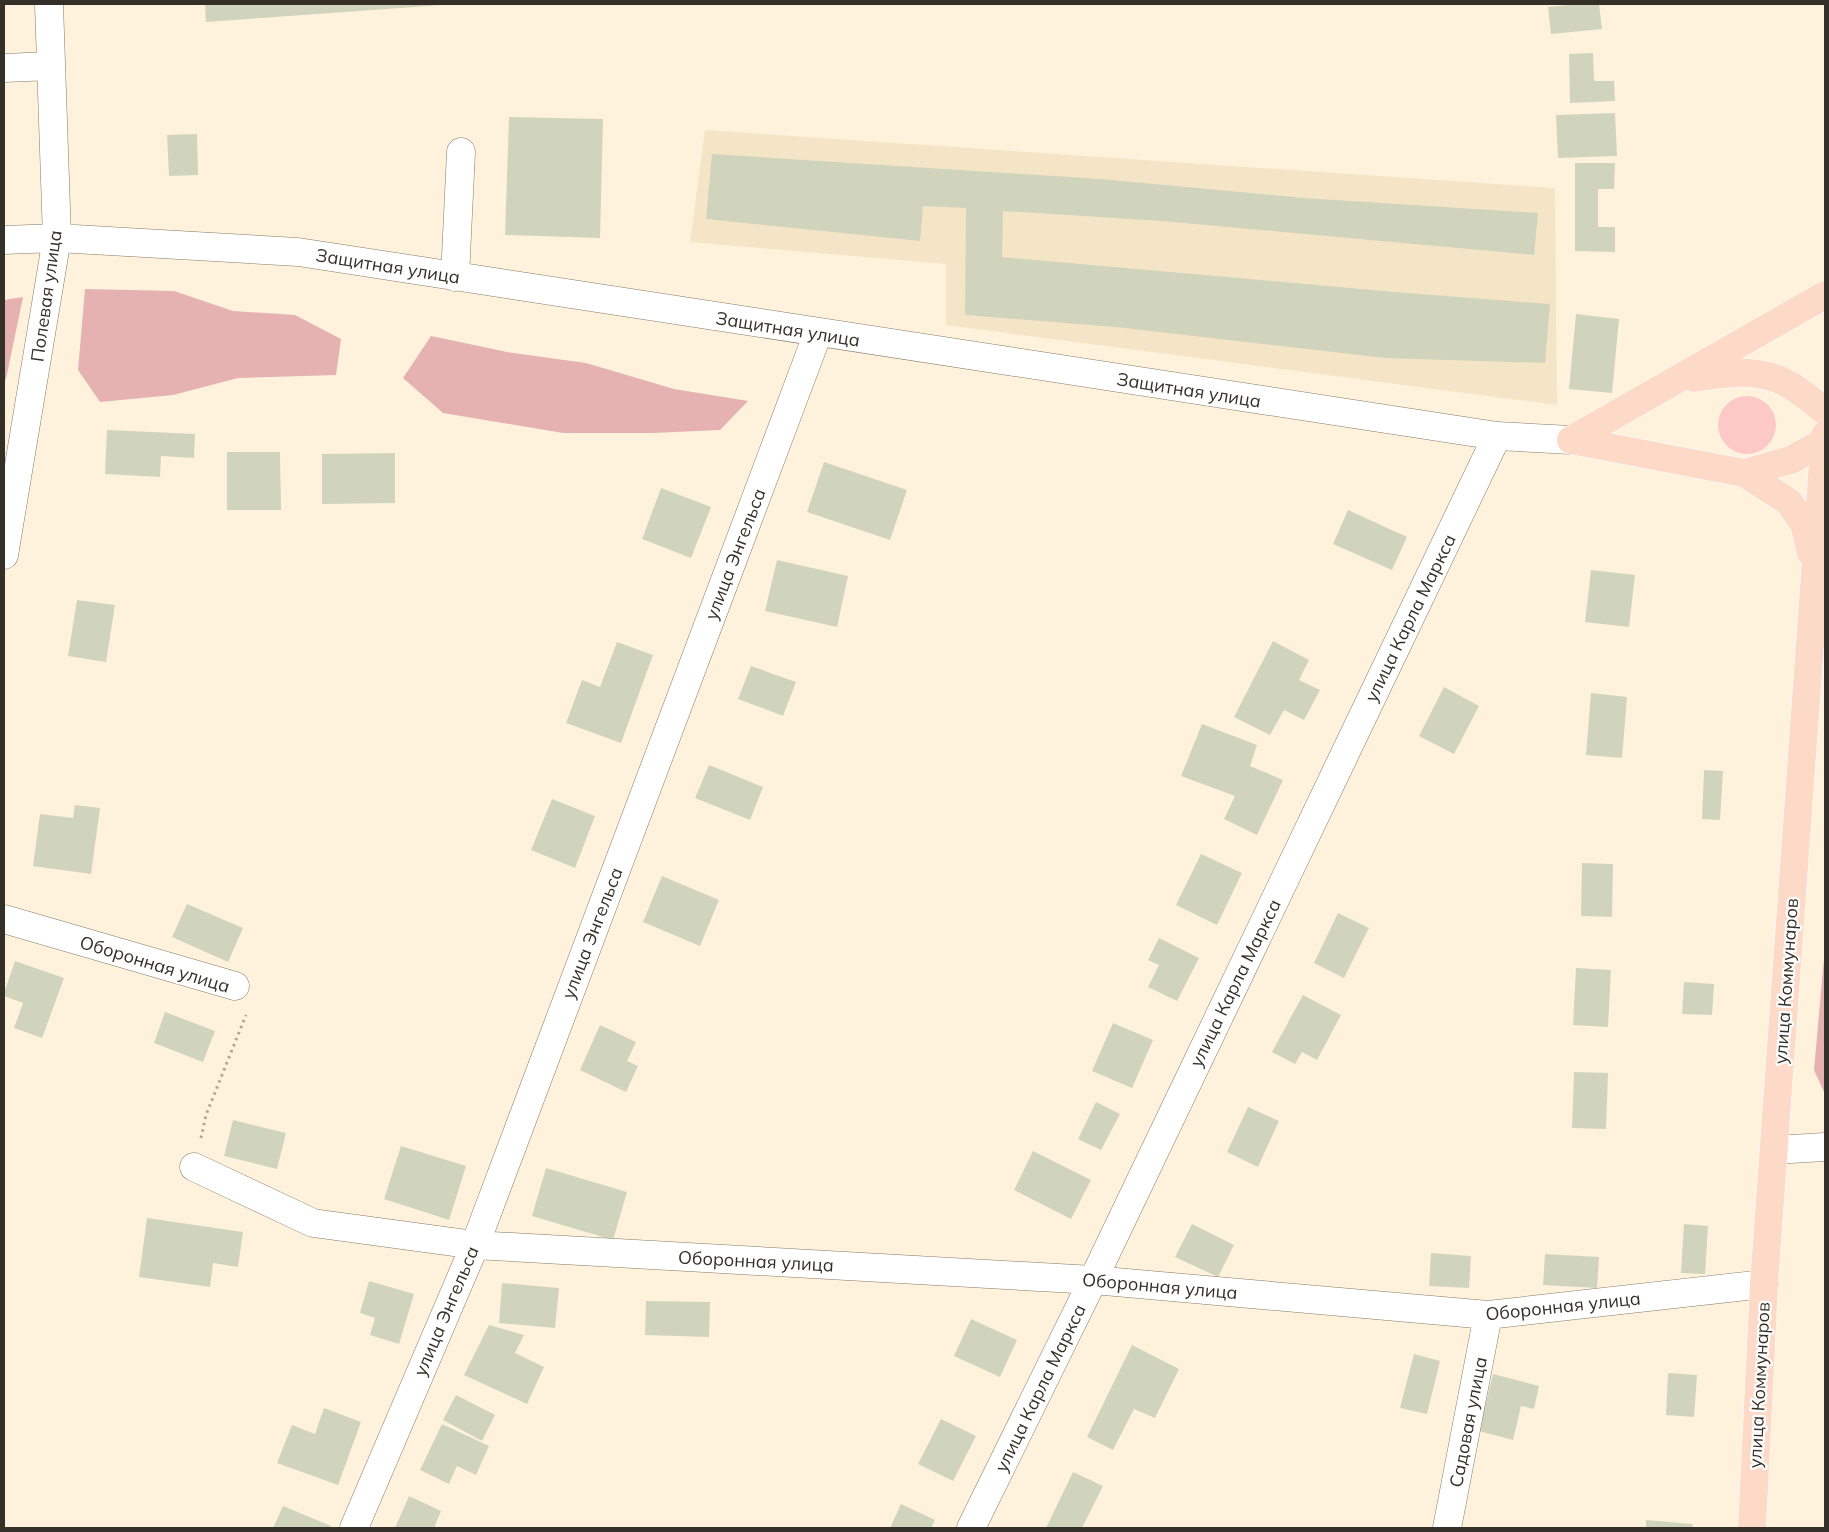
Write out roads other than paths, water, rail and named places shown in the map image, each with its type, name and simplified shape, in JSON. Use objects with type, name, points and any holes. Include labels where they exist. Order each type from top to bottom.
[{"type":"main road","points":[[1571,440],[1825,295]]},
{"type":"main road","points":[[1673,382],[1732,371],[1765,375],[1788,384],[1825,411]]},
{"type":"main road","name":"улица Коммунаров","points":[[1752,1528],[1764,1284],[1825,435]]},
{"type":"main road","points":[[1571,440],[1744,473],[1789,502],[1804,524],[1816,570]]},
{"type":"main road","points":[[1744,473],[1791,460],[1825,441]]},
{"type":"street","name":"Полевая улица","points":[[4,555],[57,238],[49,4]]},
{"type":"street","points":[[4,68],[51,66]]},
{"type":"street","points":[[455,276],[461,152]]},
{"type":"street","name":"Защитная улица","points":[[4,240],[57,238],[298,252],[818,334],[1497,436],[1571,440]]},
{"type":"street","name":"улица Энгельса","points":[[354,1528],[475,1245],[818,334]]},
{"type":"street","name":"улица Карла Маркса","points":[[971,1528],[1093,1280],[1497,436]]},
{"type":"street","name":"Оборонная улица","points":[[4,919],[235,986]]},
{"type":"street","points":[[1774,1150],[1825,1147]]},
{"type":"street","name":"Оборонная улица","points":[[194,1168],[313,1223],[475,1245],[1093,1280],[1488,1315],[1764,1284]]},
{"type":"street","name":"Садовая улица","points":[[1447,1528],[1488,1315]]}]
